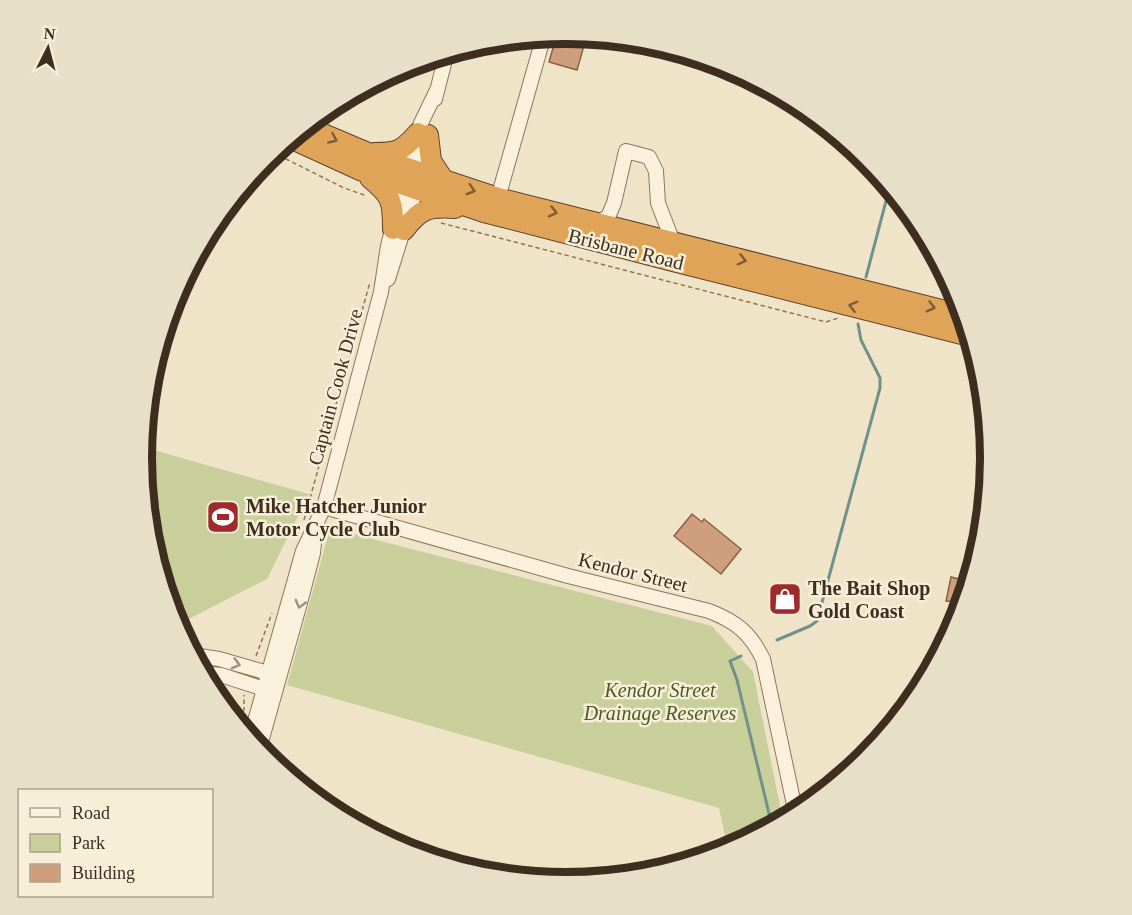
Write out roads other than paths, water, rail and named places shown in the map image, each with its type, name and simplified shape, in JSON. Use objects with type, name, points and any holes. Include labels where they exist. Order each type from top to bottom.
[{"type":"highway","name":"Brisbane Road","points":[[312,131],[361,161]]},
{"type":"highway","points":[[361,161],[397,152],[423,134],[431,161],[446,182]]},
{"type":"highway","name":"Brisbane Road","points":[[299,141],[361,161],[407,182],[491,205],[677,262],[961,334]]},
{"type":"highway","points":[[361,161],[407,182],[393,210],[398,230],[424,210],[437,207],[491,205]]},
{"type":"highway","name":"Brisbane Road","points":[[407,182],[446,182],[491,205],[595,223],[954,313]]},
{"type":"street","points":[[491,205],[541,44]]},
{"type":"street","points":[[407,182],[444,62]]},
{"type":"street","points":[[595,223],[608,217],[626,151],[649,157],[656,171],[658,203],[673,242]]},
{"type":"street","name":"Captain Cook Drive","points":[[261,737],[269,691],[309,526],[324,507],[381,292],[391,275],[398,230]]},
{"type":"street","name":"Kendor Street","points":[[324,507],[568,576],[709,611],[724,617],[742,629],[754,642],[763,659],[794,803]]},
{"type":"street","points":[[203,657],[273,674]]},
{"type":"street","points":[[213,674],[269,691]]},
{"type":"street","name":"Captain Cook Drive","points":[[254,729],[269,691]]},
{"type":"waterway","points":[[866,277],[887,197]]},
{"type":"waterway","points":[[777,640],[817,621],[880,388],[880,378],[861,340],[858,324]]},
{"type":"waterway","points":[[741,656],[730,661],[737,680],[770,818]]},
{"type":"place","name":"Mike Hatcher Junior Motor Cycle Club","points":[[223,517]]},
{"type":"place","name":"The Bait Shop Gold Coast","points":[[785,599]]},
{"type":"park label","name":"Kendor Street Drainage Reserves","points":[[660,702]]}]
